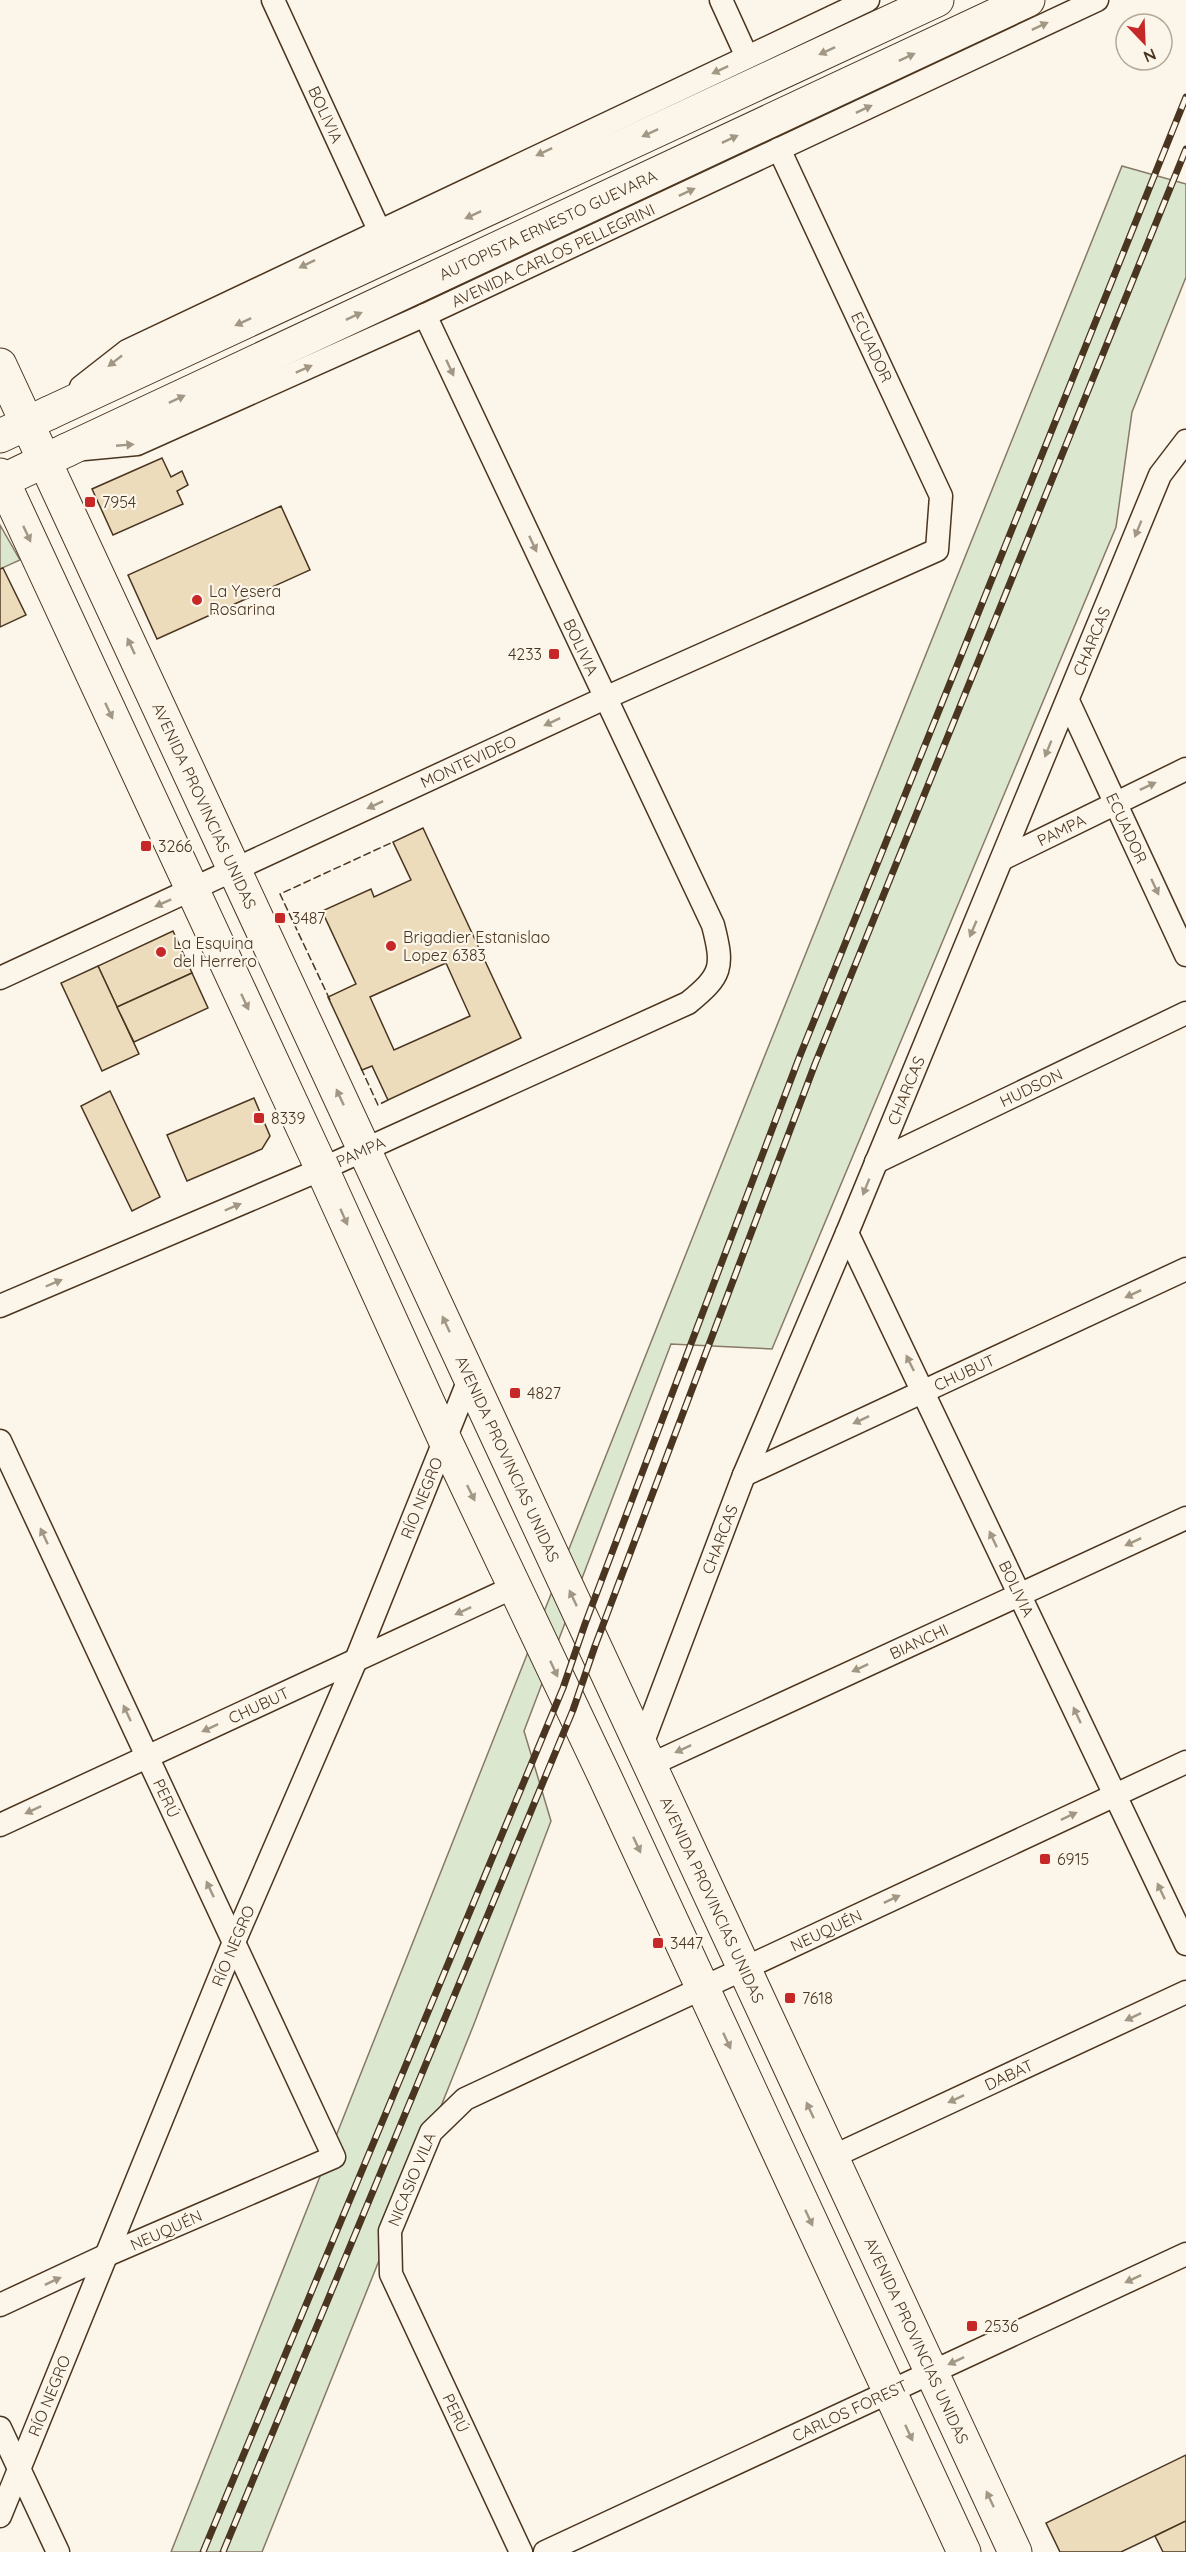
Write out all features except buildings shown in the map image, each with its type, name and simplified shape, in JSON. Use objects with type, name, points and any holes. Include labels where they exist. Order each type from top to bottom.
[{"type":"main road","points":[[25,424],[937,0]]},
{"type":"main road","name":"AUTOPISTA ERNESTO GUEVARA","points":[[56,456],[1028,0]]},
{"type":"main road","name":"AVENIDA PROVINCIAS UNIDAS","points":[[0,365],[25,424],[56,456],[236,870],[1015,2552]]},
{"type":"main road","name":"AVENIDA CARLOS PELLEGRINI","points":[[1,480],[56,456]]},
{"type":"main road","points":[[1,480],[322,1169],[445,1440],[516,1586],[964,2552]]},
{"type":"street","name":"BOLIVIA","points":[[273,0],[379,230]]},
{"type":"street","points":[[721,0],[747,57]]},
{"type":"street","points":[[25,424],[127,351],[868,0]]},
{"type":"street","name":"AVENIDA CARLOS PELLEGRINI","points":[[56,456],[137,444],[425,315],[1097,0]]},
{"type":"street","name":"ECUADOR","points":[[779,149],[941,496],[937,550]]},
{"type":"street","name":"BOLIVIA","points":[[425,315],[713,925],[721,956],[713,982]]},
{"type":"street","name":"CHARCAS","points":[[646,1756],[744,1475],[847,1233],[1160,475],[1186,441]]},
{"type":"street","name":"MONTEVIDEO","points":[[0,978],[605,698],[937,550]]},
{"type":"street","name":"ECUADOR","points":[[1068,701],[1186,955]]},
{"type":"street","name":"PAMPA","points":[[1002,859],[1186,769]]},
{"type":"street","name":"PAMPA","points":[[0,1306],[365,1150],[688,1003],[713,982]]},
{"type":"street","name":"HUDSON","points":[[876,1162],[1186,1013]]},
{"type":"street","name":"BOLIVIA","points":[[847,1233],[1186,1944]]},
{"type":"street","name":"CHUBUT","points":[[744,1475],[1186,1269]]},
{"type":"street","name":"RÍO NEGRO","points":[[0,2516],[234,1942],[356,1660],[470,1377]]},
{"type":"street","name":"PERÚ","points":[[0,1441],[334,2157]]},
{"type":"street","name":"BIANCHI","points":[[646,1756],[1020,1594],[1186,1518]]},
{"type":"street","name":"CHUBUT","points":[[0,1825],[516,1586]]},
{"type":"street","name":"NEUQUÉN","points":[[465,2099],[1186,1762]]},
{"type":"street","name":"DABAT","points":[[832,2157],[1186,1992]]},
{"type":"street","name":"NICASIO VILA","points":[[391,2274],[390,2231],[431,2132],[465,2099]]},
{"type":"street","name":"NEUQUÉN","points":[[0,2306],[107,2256],[334,2157]]},
{"type":"street","name":"CARLOS FOREST","points":[[545,2552],[1186,2254]]},
{"type":"street","name":"PERÚ","points":[[391,2274],[521,2552]]},
{"type":"street","points":[[0,2428],[58,2552]]},
{"type":"green space","points":[[1122,166],[1186,184],[1186,277],[1132,412],[1116,527],[772,1349],[671,1344],[524,1731],[551,1821],[474,2024],[262,2552],[171,2552],[751,1090]]},
{"type":"green space","points":[[0,525],[20,560],[0,569]]},
{"type":"railway","points":[[203,2552],[563,1688],[585,1624],[799,1058],[1186,97]]},
{"type":"railway","points":[[223,2552],[573,1710],[595,1646],[815,1064],[1186,149]]},
{"type":"fence","points":[[330,1000],[280,894],[393,842]]},
{"type":"fence","points":[[361,1068],[378,1105],[388,1100]]},
{"type":"place","name":"7954","points":[[90,502]]},
{"type":"place","name":"La Yesera Rosarina","points":[[197,600]]},
{"type":"place","name":"4233","points":[[554,654]]},
{"type":"place","name":"3266","points":[[146,846]]},
{"type":"place","name":"3487","points":[[280,918]]},
{"type":"place","name":"Brigadier Estanislao Lopez 6383","points":[[391,946]]},
{"type":"place","name":"La Esquina del Herrero","points":[[161,952]]},
{"type":"place","name":"8339","points":[[259,1118]]},
{"type":"place","name":"4827","points":[[515,1393]]},
{"type":"place","name":"6915","points":[[1045,1859]]},
{"type":"place","name":"3447","points":[[658,1943]]},
{"type":"place","name":"7618","points":[[790,1998]]},
{"type":"place","name":"2536","points":[[972,2326]]}]
